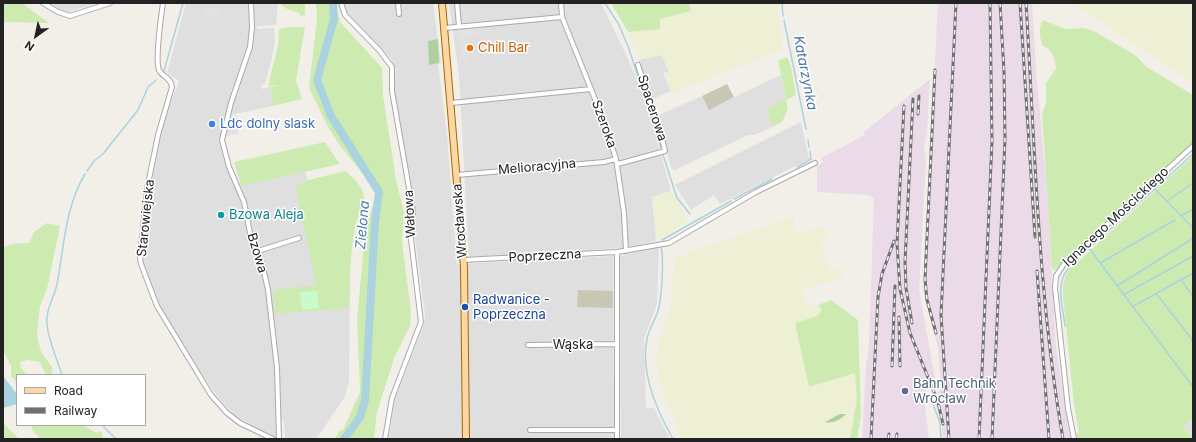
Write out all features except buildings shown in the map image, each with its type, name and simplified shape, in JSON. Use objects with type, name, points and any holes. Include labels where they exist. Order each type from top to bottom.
[{"type":"main road","name":"Wrocławska","points":[[442,3],[463,260],[466,439]]},
{"type":"street","points":[[43,3],[58,12],[70,16],[110,3]]},
{"type":"street","name":"Starowiejska","points":[[163,3],[158,70],[170,80],[172,87],[158,135],[147,190],[141,246],[141,264],[157,306],[213,399],[240,423],[273,439]]},
{"type":"street","name":"Bzowa","points":[[252,3],[250,47],[231,103],[222,140],[225,157],[242,195],[250,233],[258,251],[268,290],[277,368],[280,439]]},
{"type":"street","name":"Wałowa","points":[[341,3],[345,15],[379,50],[392,67],[392,91],[413,211],[411,238],[420,322],[392,398],[385,439]]},
{"type":"street","points":[[398,3],[399,14]]},
{"type":"street","points":[[458,3],[459,26]]},
{"type":"street","name":"Szeroka","points":[[561,3],[562,17],[591,89],[618,164],[624,212],[626,251]]},
{"type":"street","points":[[445,28],[562,17]]},
{"type":"street","name":"Spacerowa","points":[[618,164],[665,151],[662,135],[638,65]]},
{"type":"street","points":[[451,103],[591,89]]},
{"type":"street","name":"Ignacego Mościckiego","points":[[1074,439],[1068,408],[1058,322],[1055,288],[1056,276],[1064,264],[1193,146]]},
{"type":"street","name":"Melioracyjna","points":[[457,175],[604,162],[616,159]]},
{"type":"street","name":"Poprzeczna","points":[[463,260],[617,252],[669,243],[756,192],[815,163]]},
{"type":"street","points":[[258,251],[299,238]]},
{"type":"street","points":[[617,252],[617,439]]},
{"type":"street","name":"Wąska","points":[[528,345],[617,344]]},
{"type":"street","points":[[530,430],[617,430]]},
{"type":"shaded area","points":[[49,3],[98,3],[65,13]]},
{"type":"shaded area","points":[[186,3],[278,3],[276,25],[257,26],[257,29],[274,28],[275,42],[271,62],[265,84],[261,85],[262,89],[270,87],[273,106],[225,116],[220,139],[224,160],[237,190],[244,212],[249,211],[241,186],[305,171],[308,180],[295,185],[300,205],[350,283],[349,381],[345,397],[316,439],[285,439],[284,420],[276,421],[277,439],[235,416],[218,397],[188,355],[158,304],[142,261],[147,206],[162,126],[179,81],[167,73]]},
{"type":"shaded area","points":[[344,3],[433,3],[441,64],[438,64],[447,135],[457,264],[613,256],[614,439],[389,439],[395,399],[424,325],[425,314],[415,239],[415,211],[394,91],[396,70],[391,59],[344,10]]},
{"type":"shaded area","points":[[449,3],[601,3],[630,63],[647,105],[671,191],[652,197],[656,241],[622,248],[469,257],[459,75]]},
{"type":"shaded area","points":[[689,3],[778,3],[782,51],[736,67],[672,94],[663,73],[669,72],[662,55],[640,60],[628,32],[660,29],[660,19],[691,11]]},
{"type":"shaded area","points":[[938,3],[1032,3],[1048,203],[1056,349],[1071,439],[943,439],[942,426],[933,396],[941,389],[938,348],[923,291]]},
{"type":"shaded area","points":[[1074,3],[1193,3],[1193,84],[1091,16]]},
{"type":"shaded area","points":[[204,8],[219,8],[219,17],[204,18]]},
{"type":"shaded area","points":[[477,29],[478,36],[467,37],[469,62],[463,63],[459,31]]},
{"type":"shaded area","points":[[662,55],[669,72],[664,73],[671,91],[651,100],[638,60]]},
{"type":"shaded area","points":[[781,75],[786,100],[767,109],[772,127],[754,135],[748,135],[675,170],[671,168],[657,116],[702,96],[709,109]]},
{"type":"shaded area","points":[[930,79],[927,131],[924,148],[926,161],[919,290],[936,384],[926,390],[925,407],[929,439],[862,439],[866,365],[869,344],[874,198],[869,195],[817,192],[817,166],[823,162],[821,158],[865,135],[864,132]]},
{"type":"shaded area","points":[[727,84],[734,97],[709,110],[702,96]]},
{"type":"shaded area","points":[[237,115],[239,133],[225,137],[229,116]]},
{"type":"shaded area","points":[[801,122],[809,159],[720,204],[714,195],[691,210],[675,185]]},
{"type":"shaded area","points":[[671,191],[688,219],[686,222],[656,241],[652,197]]},
{"type":"shaded area","points":[[793,216],[796,234],[824,225],[829,236],[819,241],[830,269],[841,269],[843,273],[842,277],[802,290],[803,301],[810,305],[818,305],[822,310],[817,316],[795,324],[855,373],[857,399],[850,439],[682,439],[661,387],[657,364],[654,360],[673,296],[672,287],[675,258]]},
{"type":"shaded area","points":[[659,246],[657,304],[644,339],[646,408],[654,408],[670,439],[621,439],[620,256]]},
{"type":"shaded area","points":[[578,290],[613,291],[613,308],[577,307]]},
{"type":"shaded area","points":[[1193,418],[1193,439],[1192,439],[1184,425]]},
{"type":"green space","points":[[3,3],[22,3],[49,23],[3,22]]},
{"type":"green space","points":[[281,3],[305,3],[305,15],[300,16],[298,12],[289,10],[281,5]]},
{"type":"green space","points":[[316,3],[336,3],[340,22],[382,68],[383,95],[396,180],[404,212],[402,241],[411,312],[410,326],[395,356],[383,393],[377,412],[374,439],[335,439],[340,430],[343,430],[360,392],[357,318],[366,224],[375,200],[375,192],[372,185],[341,147],[328,127],[309,88],[317,19]]},
{"type":"green space","points":[[611,3],[689,3],[691,11],[660,19],[660,29],[628,32]]},
{"type":"green space","points":[[1043,20],[1065,29],[1084,28],[1094,31],[1135,55],[1147,67],[1193,95],[1193,143],[1094,234],[1070,254],[1054,271],[1052,268],[1042,113],[1046,104],[1046,83],[1056,69],[1053,55],[1042,45],[1040,29]]},
{"type":"green space","points":[[305,27],[296,81],[302,99],[273,106],[270,87],[280,85],[268,86],[278,45],[279,29]]},
{"type":"green space","points":[[438,39],[439,63],[429,65],[428,41]]},
{"type":"green space","points":[[787,57],[791,66],[796,95],[786,100],[788,109],[782,122],[772,127],[767,109],[786,99],[778,61]]},
{"type":"green space","points":[[325,142],[340,164],[241,186],[234,162]]},
{"type":"green space","points":[[1193,156],[1193,418],[1184,426],[1192,439],[1077,439],[1076,433],[1079,433],[1074,404],[1063,297],[1063,283],[1068,271]]},
{"type":"green space","points":[[346,171],[359,185],[364,196],[353,238],[350,268],[349,308],[275,314],[273,290],[316,285],[295,185],[308,180]]},
{"type":"green space","points":[[47,223],[60,226],[47,289],[40,306],[37,335],[41,352],[52,367],[52,374],[46,374],[40,362],[28,360],[20,362],[21,368],[26,374],[16,374],[16,382],[11,376],[11,366],[3,350],[3,247],[12,244],[29,243],[34,232]]},
{"type":"green space","points":[[317,291],[319,308],[302,310],[300,292]]},
{"type":"green space","points":[[831,300],[858,320],[861,416],[857,439],[850,439],[857,399],[855,373],[809,387],[795,323],[817,316],[822,310],[818,305]]},
{"type":"green space","points":[[840,414],[846,414],[837,421],[825,422]]},
{"type":"green space","points":[[3,423],[19,439],[3,439]]},
{"type":"green space","points":[[31,426],[85,426],[96,433],[101,431],[103,439],[41,439],[33,431]]},
{"type":"water","points":[[3,376],[16,393],[16,404],[3,408]]},
{"type":"waterway","points":[[164,71],[183,3]]},
{"type":"waterway","name":"Zielona","points":[[333,3],[334,19],[317,80],[331,116],[379,192],[375,222],[365,400],[360,417],[344,439]]},
{"type":"waterway","points":[[605,3],[619,25],[629,49],[661,148]]},
{"type":"waterway","name":"Katarzynka","points":[[782,3],[783,16]]},
{"type":"waterway","name":"Katarzynka","points":[[784,20],[806,129]]},
{"type":"waterway","points":[[87,171],[94,161],[103,154],[138,110],[148,87],[156,80]]},
{"type":"waterway","name":"Katarzynka","points":[[808,140],[809,147]]},
{"type":"waterway","name":"Katarzynka","points":[[797,167],[811,159],[810,151]]},
{"type":"waterway","points":[[1093,245],[1193,154]]},
{"type":"waterway","points":[[663,155],[677,198],[690,214]]},
{"type":"waterway","points":[[62,374],[49,338],[47,315],[56,289],[69,214],[78,187],[85,174]]},
{"type":"waterway","name":"Katarzynka","points":[[734,199],[772,179]]},
{"type":"waterway","points":[[1167,201],[1193,183]]},
{"type":"waterway","points":[[1155,189],[1193,228]]},
{"type":"waterway","name":"Katarzynka","points":[[662,240],[731,201]]},
{"type":"waterway","points":[[1181,216],[1193,209]]},
{"type":"waterway","points":[[1100,263],[1175,220]]},
{"type":"waterway","points":[[1117,286],[1192,239]]},
{"type":"waterway","name":"Katarzynka","points":[[661,246],[661,297],[658,311],[649,332],[645,352],[651,391],[661,416],[673,439]]},
{"type":"waterway","points":[[1065,326],[1061,296],[1064,275],[1070,266],[1090,247]]},
{"type":"waterway","points":[[1089,248],[1193,387]]},
{"type":"waterway","points":[[1123,295],[1193,256]]},
{"type":"waterway","points":[[1132,307],[1193,273]]},
{"type":"waterway","points":[[1181,280],[1193,296]]},
{"type":"waterway","points":[[1156,293],[1193,341]]},
{"type":"waterway","points":[[940,396],[943,392]]},
{"type":"waterway","points":[[933,404],[940,423],[941,439]]},
{"type":"waterway","points":[[103,426],[116,439]]},
{"type":"railway","points":[[949,439],[941,315],[956,3]]},
{"type":"railway","points":[[979,439],[992,141],[990,3]]},
{"type":"railway","points":[[992,439],[1005,139],[1004,72],[1000,3]]},
{"type":"railway","points":[[1020,3],[1035,237]]},
{"type":"railway","points":[[1026,3],[1038,222],[1048,331],[1063,439]]},
{"type":"railway","points":[[935,70],[925,279],[927,300],[936,333]]},
{"type":"railway","points":[[918,114],[919,96]]},
{"type":"railway","points":[[912,323],[906,288],[905,262],[913,99]]},
{"type":"railway","points":[[904,106],[897,244],[900,289],[910,333],[938,402],[943,424]]},
{"type":"railway","points":[[871,439],[878,297],[882,274],[894,241]]},
{"type":"railway","points":[[1037,271],[1049,439]]},
{"type":"railway","points":[[892,366],[895,286]]},
{"type":"railway","points":[[899,317],[900,366]]},
{"type":"railway","points":[[888,439],[889,434]]},
{"type":"railway","points":[[896,439],[897,434]]},
{"type":"place","name":"Chill Bar","points":[[470,48]]},
{"type":"place","name":"Ldc dolny slask","points":[[212,124]]},
{"type":"place","name":"Bzowa Aleja","points":[[221,215]]},
{"type":"place","name":"Radwanice - Poprzeczna","points":[[465,307]]},
{"type":"place","name":"Bahn Technik Wrocław","points":[[905,391]]}]
